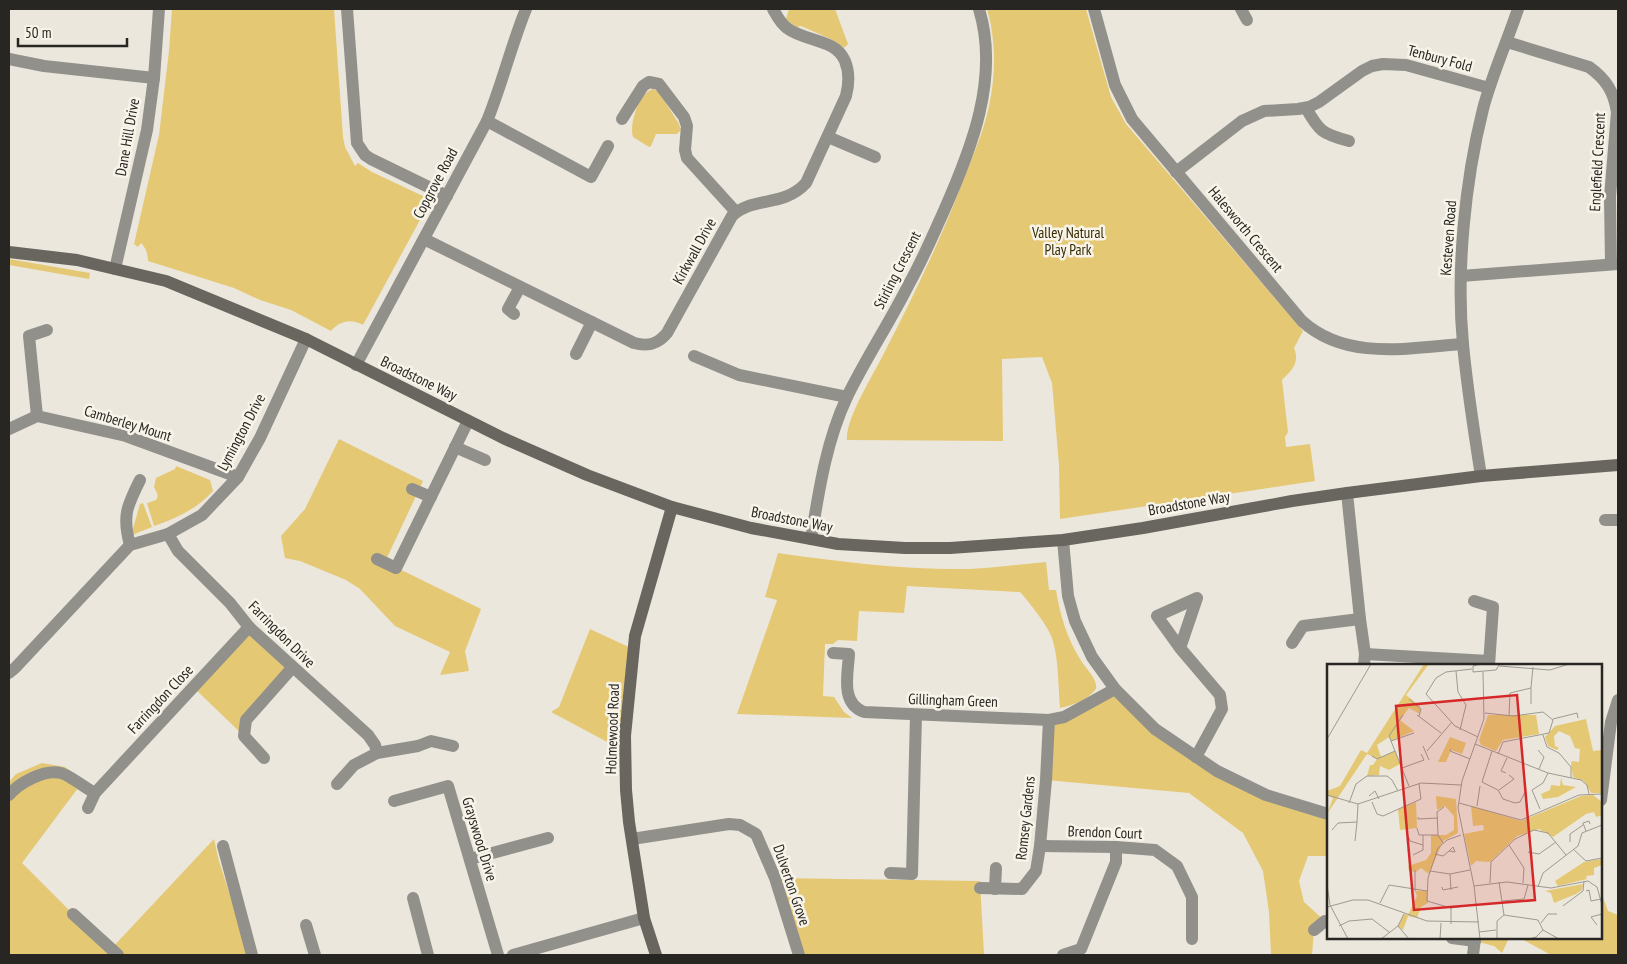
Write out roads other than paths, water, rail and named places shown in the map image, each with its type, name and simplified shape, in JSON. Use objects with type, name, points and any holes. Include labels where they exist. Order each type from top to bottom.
[{"type":"street","name":"Dane Hill Drive","points":[[115,270],[147,130],[154,78],[159,9]]},
{"type":"street","points":[[347,9],[357,143],[365,155],[371,159],[447,196]]},
{"type":"street","name":"Copgrove Road","points":[[356,365],[487,121],[516,33],[526,9]]},
{"type":"street","name":"Kirkwall Drive","points":[[424,239],[640,345],[653,344],[663,338],[728,222],[736,212],[748,207],[792,196],[806,183],[846,96],[849,75],[842,54],[834,47],[788,29],[773,9]]},
{"type":"street","name":"Stirling Crescent","points":[[811,539],[828,444],[847,396],[910,284],[963,169],[973,141],[986,69],[985,44],[979,9]]},
{"type":"street","name":"Halesworth Crescent","points":[[1094,9],[1115,85],[1126,108],[1140,130],[1311,330],[1340,343],[1370,350],[1463,344]]},
{"type":"street","name":"Kesteven Road","points":[[1481,476],[1463,344],[1461,309],[1466,208],[1478,132],[1489,88],[1518,9]]},
{"type":"street","name":"Englefield Crescent","points":[[1506,42],[1589,68],[1606,81],[1612,91],[1616,101],[1617,112],[1610,197],[1615,264]]},
{"type":"street","points":[[9,59],[44,66],[154,78]]},
{"type":"street","name":"Tenbury Fold","points":[[1176,172],[1242,121],[1253,115],[1264,111],[1306,108],[1319,102],[1362,71],[1383,64],[1406,65],[1489,88]]},
{"type":"street","points":[[622,119],[643,86],[652,82],[662,86],[684,117],[687,126],[684,150],[688,158],[736,212]]},
{"type":"street","points":[[1306,108],[1315,125],[1320,130],[1330,136],[1349,141]]},
{"type":"street","points":[[487,121],[591,178],[608,146]]},
{"type":"street","points":[[828,137],[875,157]]},
{"type":"street","name":"Broadstone Way","points":[[9,252],[77,260],[166,280],[306,340],[503,438],[572,468],[672,507],[751,528],[848,545],[905,548],[1003,545],[1063,540],[1347,493],[1481,476],[1618,466]]},
{"type":"street","points":[[1462,276],[1615,264]]},
{"type":"street","points":[[514,314],[508,309],[520,287]]},
{"type":"street","points":[[576,354],[592,322]]},
{"type":"street","points":[[9,429],[38,416],[29,336],[47,330]]},
{"type":"street","name":"Lymington Drive","points":[[130,545],[168,534],[202,515],[238,477],[260,438],[306,340]]},
{"type":"street","points":[[694,356],[739,375],[847,396]]},
{"type":"street","name":"Camberley Mount","points":[[38,416],[126,436],[238,477]]},
{"type":"street","points":[[377,559],[396,568],[468,420]]},
{"type":"street","points":[[455,447],[485,460]]},
{"type":"street","points":[[9,673],[130,545],[125,528],[127,506],[140,480]]},
{"type":"street","points":[[412,489],[431,497]]},
{"type":"street","points":[[1347,493],[1365,660],[1489,663],[1493,607],[1474,601]]},
{"type":"street","name":"Holmewood Road","points":[[656,955],[644,918],[632,839],[626,790],[625,736],[635,636],[672,507]]},
{"type":"street","points":[[1605,520],[1618,520]]},
{"type":"street","name":"Farringdon Drive","points":[[168,534],[178,551],[230,603],[249,627],[368,735],[375,745],[377,753]]},
{"type":"street","points":[[1063,540],[1068,596],[1075,621],[1092,657],[1115,688],[1155,729],[1217,771],[1266,795],[1327,814]]},
{"type":"street","points":[[1292,643],[1303,626],[1360,619]]},
{"type":"street","name":"Farringdon Close","points":[[88,808],[95,793],[249,627]]},
{"type":"street","points":[[1180,648],[1220,695],[1222,708],[1196,757]]},
{"type":"street","name":"Gillingham Green","points":[[833,653],[849,654],[848,698],[854,707],[864,712],[1050,720],[1064,717],[1115,688]]},
{"type":"street","points":[[264,758],[244,736],[246,720],[292,668]]},
{"type":"street","points":[[1602,792],[1611,722],[1618,700]]},
{"type":"street","points":[[890,873],[912,874],[916,715]]},
{"type":"street","name":"Romsey Gardens","points":[[980,888],[1022,889],[1036,871],[1040,846],[1050,720]]},
{"type":"street","points":[[337,784],[354,765],[377,753],[418,746],[431,741],[453,746]]},
{"type":"street","points":[[9,795],[14,789],[38,774],[61,773],[95,793]]},
{"type":"street","points":[[84,780],[95,793]]},
{"type":"street","name":"Grayswood Drive","points":[[394,802],[448,786],[498,955]]},
{"type":"street","name":"Dulverton Grove","points":[[632,839],[729,824],[740,825],[756,834],[775,878],[799,955]]},
{"type":"street","points":[[470,859],[548,838]]},
{"type":"street","points":[[223,846],[252,955]]},
{"type":"street","name":"Brendon Court","points":[[1040,846],[1116,847],[1155,850],[1177,866],[1192,897],[1192,939]]},
{"type":"street","points":[[1063,955],[1081,949],[1116,862],[1116,847]]},
{"type":"street","name":"Romsey Gardens","points":[[995,889],[996,868]]},
{"type":"street","points":[[412,898],[428,955]]},
{"type":"street","points":[[73,914],[118,955]]},
{"type":"street","points":[[514,955],[644,918]]},
{"type":"street","points":[[1314,930],[1327,922]]},
{"type":"street","points":[[306,925],[315,955]]},
{"type":"street","points":[[1472,955],[1475,939]]},
{"type":"park label","name":"Valley Natural Play Park","points":[[1068,240]]}]
